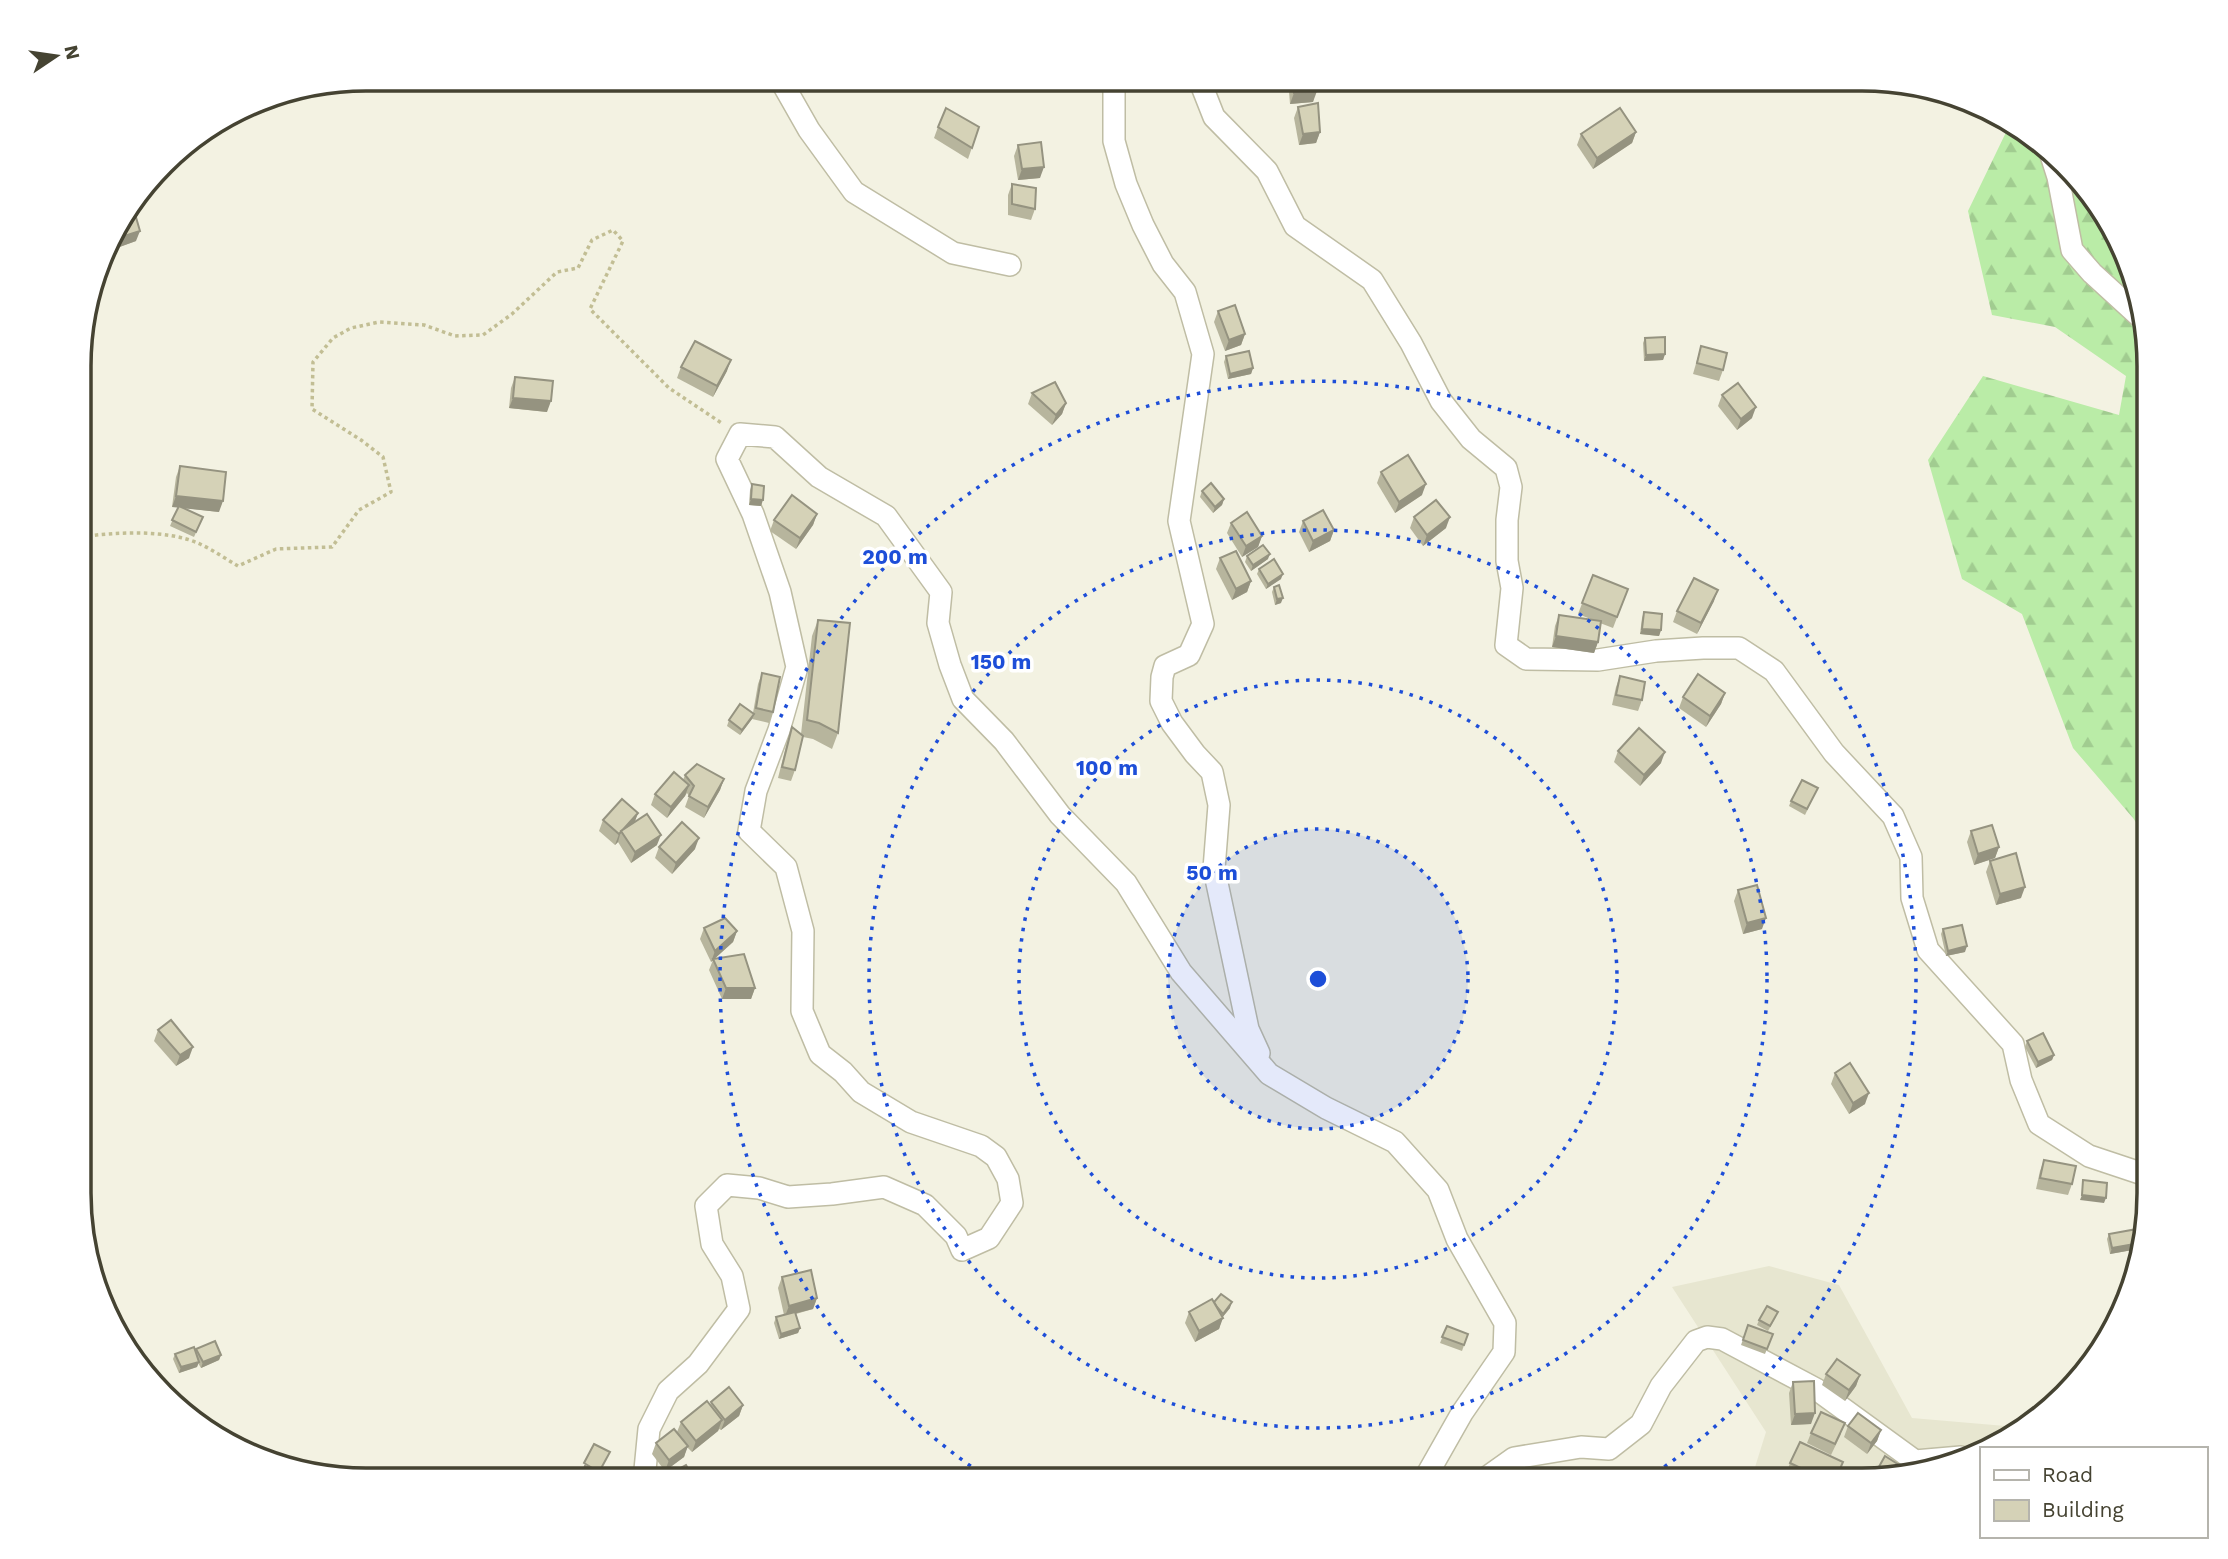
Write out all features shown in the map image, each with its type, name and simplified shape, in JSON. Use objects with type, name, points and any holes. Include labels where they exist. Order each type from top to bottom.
[{"type":"street","points":[[787,91],[808,130],[854,192],[953,253],[1010,265]]},
{"type":"street","points":[[1114,91],[1114,142],[1126,184],[1163,264],[1185,292],[1203,354],[1179,521],[1203,624],[1189,655],[1165,666],[1161,701],[1172,723],[1212,772],[1219,805],[1214,869],[1248,1029],[1269,1074]]},
{"type":"street","points":[[1204,91],[1214,117],[1267,171],[1295,226],[1372,279],[1411,343],[1441,401],[1471,439],[1506,468],[1511,488],[1507,520],[1507,561],[1512,589],[1507,645],[1526,659],[1598,660],[1656,651],[1739,648],[1774,671],[1834,753],[1893,816],[1911,857],[1912,898],[1928,950],[2013,1044],[2021,1080],[2039,1124],[2089,1157],[2137,1172]]},
{"type":"street","points":[[2057,173],[2072,250],[2092,273],[2131,309]]},
{"type":"street","points":[[645,1468],[649,1429],[668,1391],[698,1364],[739,1309],[732,1276],[712,1244],[706,1206],[727,1185],[759,1188],[788,1197],[884,1187],[925,1205],[956,1236],[962,1250],[989,1238],[1012,1203],[1008,1179],[996,1157],[981,1146],[911,1122],[861,1093],[821,1054],[802,1011],[803,931],[786,867],[749,831],[756,790],[779,730],[797,667],[780,592],[753,514],[727,459],[740,434],[775,437],[819,477],[886,516],[940,592],[938,623],[963,699],[1004,741],[1060,815],[1126,883],[1181,972],[1269,1074],[1326,1108],[1395,1142],[1438,1190],[1457,1239],[1505,1323],[1504,1352],[1462,1413],[1431,1468]]},
{"type":"street","points":[[1500,1468],[1514,1458],[1581,1447],[1609,1449],[1641,1424],[1661,1386],[1696,1341],[1707,1337],[1722,1339],[1816,1390],[1915,1461],[1930,1460]]},
{"type":"street","points":[[1510,1468],[1514,1458]]},
{"type":"path","points":[[91,535],[153,533],[198,543],[238,566],[276,549],[332,547],[359,510],[391,492],[383,457],[312,409],[313,362],[333,338],[351,328],[379,322],[424,326],[455,336],[483,335],[512,314],[556,272],[578,268],[592,240],[613,230],[623,242],[590,309],[669,388],[740,434]]},
{"type":"shaded area","points":[[1769,1266],[1839,1285],[1912,1418],[2008,1426],[1967,1447],[1933,1459],[1898,1466],[1755,1468],[1766,1432],[1672,1287]]},
{"type":"green space","points":[[2006,132],[2043,159],[2069,185],[2091,213],[2109,245],[2128,295],[2135,330],[2137,366],[2137,824],[2073,748],[2022,614],[1962,579],[1928,460],[1983,376],[2119,415],[2126,376],[2055,327],[1992,315],[1968,211]]},
{"type":"building","points":[[1318,103],[1320,132],[1303,134],[1298,107]]},
{"type":"building","points":[[946,108],[979,127],[972,148],[938,127]]},
{"type":"building","points":[[1620,108],[1636,132],[1597,158],[1581,134]]},
{"type":"building","points":[[1041,142],[1044,167],[1022,169],[1018,145]]},
{"type":"building","points":[[1012,184],[1036,188],[1035,209],[1012,204]]},
{"type":"building","points":[[136,216],[140,231],[124,236]]},
{"type":"building","points":[[1235,305],[1245,334],[1229,340],[1218,311]]},
{"type":"building","points":[[1665,337],[1665,354],[1646,355],[1645,338]]},
{"type":"building","points":[[695,341],[731,360],[717,386],[681,367]]},
{"type":"building","points":[[1701,346],[1727,353],[1723,370],[1697,363]]},
{"type":"building","points":[[1249,351],[1253,368],[1230,374],[1226,356]]},
{"type":"building","points":[[515,377],[553,381],[551,401],[513,398]]},
{"type":"building","points":[[1055,382],[1066,403],[1056,415],[1032,393]]},
{"type":"building","points":[[1738,383],[1756,407],[1741,419],[1722,395]]},
{"type":"building","points":[[1408,455],[1426,484],[1399,502],[1381,472]]},
{"type":"building","points":[[180,466],[226,472],[223,501],[176,496]]},
{"type":"building","points":[[1211,483],[1224,499],[1215,507],[1202,491]]},
{"type":"building","points":[[752,484],[764,486],[763,500],[751,499]]},
{"type":"building","points":[[792,495],[817,514],[800,538],[774,520]]},
{"type":"building","points":[[1436,500],[1450,517],[1427,535],[1414,517]]},
{"type":"building","points":[[179,506],[203,517],[196,532],[172,520]]},
{"type":"building","points":[[1323,510],[1334,530],[1313,541],[1303,521]]},
{"type":"building","points":[[1247,512],[1262,536],[1246,546],[1231,523]]},
{"type":"building","points":[[1263,545],[1270,554],[1253,565],[1247,556]]},
{"type":"building","points":[[1236,551],[1251,581],[1236,589],[1220,558]]},
{"type":"building","points":[[1274,559],[1283,574],[1268,584],[1259,569]]},
{"type":"building","points":[[1593,575],[1628,589],[1617,617],[1582,603]]},
{"type":"building","points":[[1694,578],[1718,590],[1701,623],[1677,611]]},
{"type":"building","points":[[1279,585],[1283,598],[1277,599],[1274,587]]},
{"type":"building","points":[[1644,612],[1662,614],[1661,630],[1642,629]]},
{"type":"building","points":[[1559,615],[1601,621],[1598,642],[1556,636]]},
{"type":"building","points":[[818,620],[850,623],[838,733],[807,720]]},
{"type":"building","points":[[762,673],[780,677],[773,712],[756,708]]},
{"type":"building","points":[[1698,674],[1725,693],[1710,716],[1683,697]]},
{"type":"building","points":[[1620,676],[1645,682],[1642,700],[1616,695]]},
{"type":"building","points":[[740,704],[754,714],[742,730],[729,720]]},
{"type":"building","points":[[792,727],[803,736],[795,770],[782,767]]},
{"type":"building","points":[[1639,728],[1665,752],[1644,775],[1618,751]]},
{"type":"building","points":[[697,764],[724,779],[708,807],[689,796],[694,786],[685,775]]},
{"type":"building","points":[[674,772],[689,785],[671,807],[655,794]]},
{"type":"building","points":[[1802,780],[1818,788],[1807,809],[1791,801]]},
{"type":"building","points":[[622,799],[638,813],[619,834],[603,820]]},
{"type":"building","points":[[647,814],[661,835],[635,852],[621,831]]},
{"type":"building","points":[[682,822],[699,838],[676,863],[659,847]]},
{"type":"building","points":[[1992,825],[1999,847],[1978,854],[1971,831]]},
{"type":"building","points":[[2016,853],[2025,887],[2000,894],[1990,861]]},
{"type":"building","points":[[1757,885],[1766,918],[1747,923],[1738,890]]},
{"type":"building","points":[[725,918],[737,931],[715,951],[704,928]]},
{"type":"building","points":[[1962,925],[1967,946],[1948,951],[1943,929]]},
{"type":"building","points":[[744,954],[755,988],[726,988],[713,959]]},
{"type":"building","points":[[171,1020],[193,1047],[180,1055],[158,1030]]},
{"type":"building","points":[[2043,1033],[2054,1055],[2038,1062],[2027,1041]]},
{"type":"building","points":[[1850,1063],[1869,1093],[1853,1103],[1835,1073]]},
{"type":"building","points":[[2044,1160],[2076,1166],[2072,1184],[2040,1178]]},
{"type":"building","points":[[2083,1180],[2107,1183],[2106,1198],[2082,1195]]},
{"type":"building","points":[[2135,1229],[2132,1244],[2112,1248],[2109,1234]]},
{"type":"building","points":[[811,1270],[817,1298],[789,1306],[782,1277]]},
{"type":"building","points":[[1221,1294],[1232,1302],[1223,1314],[1214,1302]]},
{"type":"building","points":[[1212,1299],[1223,1318],[1199,1331],[1189,1312]]},
{"type":"building","points":[[1767,1306],[1778,1312],[1770,1326],[1759,1320]]},
{"type":"building","points":[[795,1312],[800,1328],[781,1334],[776,1317]]},
{"type":"building","points":[[1748,1325],[1773,1334],[1767,1349],[1743,1340]]},
{"type":"building","points":[[1447,1326],[1468,1334],[1464,1345],[1442,1337]]},
{"type":"building","points":[[215,1341],[221,1355],[203,1362],[196,1349]]},
{"type":"building","points":[[194,1347],[199,1362],[181,1367],[175,1354]]},
{"type":"building","points":[[1837,1359],[1860,1375],[1849,1390],[1826,1374]]},
{"type":"building","points":[[1814,1381],[1815,1413],[1795,1414],[1793,1382]]},
{"type":"building","points":[[729,1387],[743,1405],[725,1420],[711,1402]]},
{"type":"building","points":[[707,1401],[722,1420],[696,1441],[681,1422]]},
{"type":"building","points":[[1821,1412],[1845,1423],[1835,1444],[1811,1433]]},
{"type":"building","points":[[1858,1413],[1881,1430],[1871,1443],[1848,1426]]},
{"type":"building","points":[[674,1429],[688,1446],[669,1460],[656,1443]]},
{"type":"building","points":[[1800,1442],[1843,1462],[1840,1468],[1801,1468],[1790,1463]]},
{"type":"building","points":[[594,1444],[610,1452],[601,1468],[592,1468],[584,1463]]},
{"type":"building","points":[[1885,1456],[1900,1466],[1898,1466],[1879,1467]]}]
